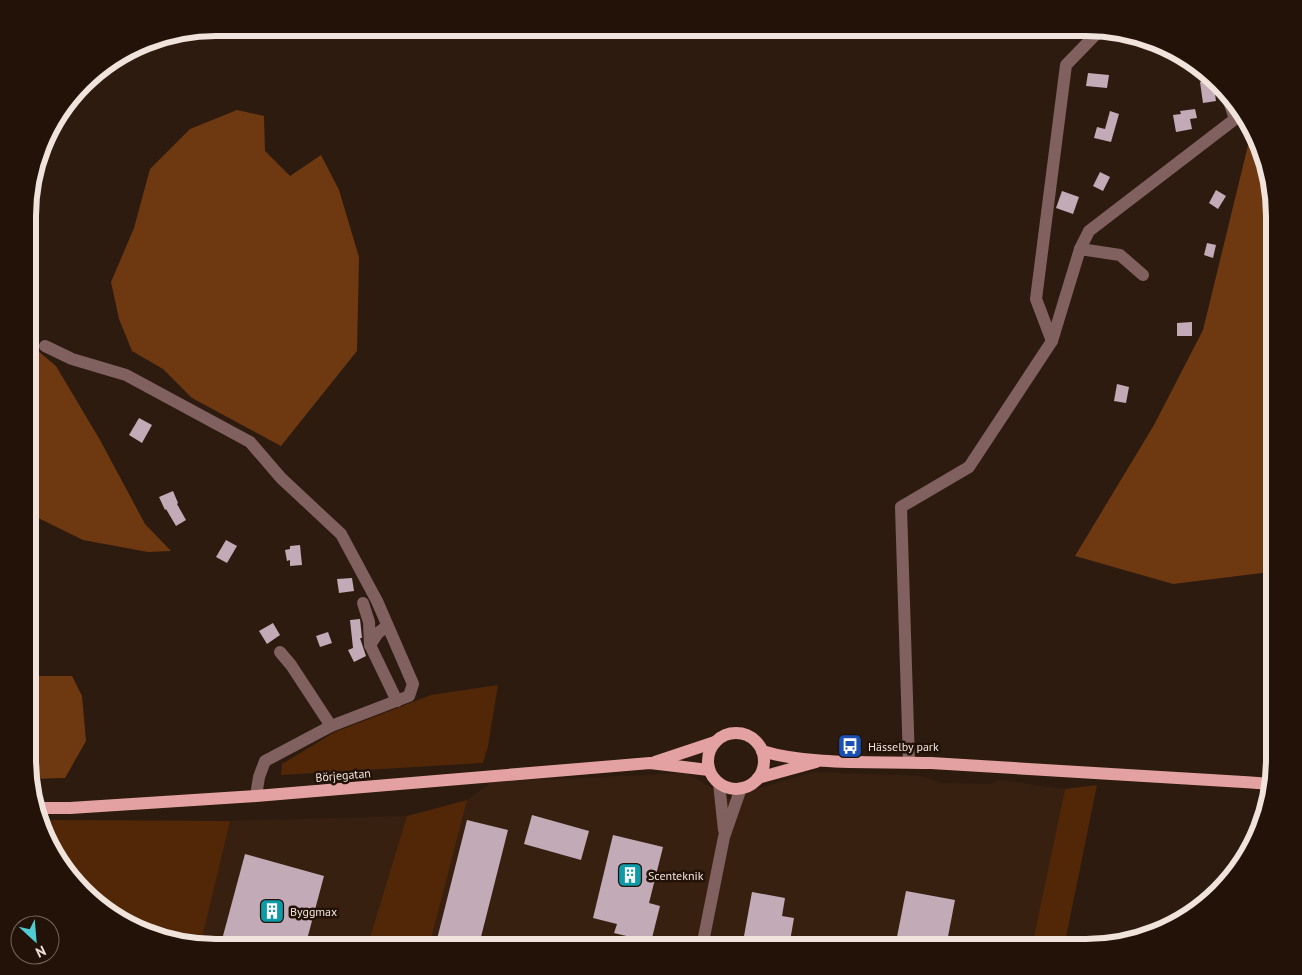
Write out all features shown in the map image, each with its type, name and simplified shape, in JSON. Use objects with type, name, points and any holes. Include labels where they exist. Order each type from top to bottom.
[{"type":"main road","points":[[758,778],[763,765],[762,751],[750,737],[741,733],[731,733],[722,736],[715,742],[710,750],[709,770],[719,783],[734,788],[741,788],[758,778],[823,760]]},
{"type":"main road","name":"Börjegatan","points":[[650,763],[715,742]]},
{"type":"main road","points":[[762,751],[776,755],[823,760],[909,762],[1084,771],[1264,783]]},
{"type":"main road","name":"Börjegatan","points":[[43,808],[70,808],[256,796],[650,763],[709,770]]},
{"type":"street","points":[[1052,341],[1036,299],[1066,65],[1094,37]]},
{"type":"street","points":[[909,762],[901,507],[969,467],[1052,341],[1080,249],[1089,231],[1236,117]]},
{"type":"street","points":[[1080,249],[1120,255],[1143,275]]},
{"type":"street","points":[[45,346],[72,359],[126,375],[250,442],[281,478],[341,534],[376,601],[413,684],[408,696],[331,726],[265,761],[259,777],[256,796]]},
{"type":"street","points":[[364,603],[370,645],[397,701]]},
{"type":"street","points":[[370,645],[378,633],[387,626]]},
{"type":"street","points":[[280,652],[291,665],[331,726]]},
{"type":"street","points":[[719,783],[724,837]]},
{"type":"street","points":[[704,939],[724,837],[741,788]]},
{"type":"shaded area","points":[[237,110],[264,116],[265,151],[290,176],[321,155],[339,190],[359,257],[357,351],[281,446],[192,398],[163,369],[132,351],[119,319],[111,282],[134,228],[150,169],[190,129]]},
{"type":"shaded area","points":[[1249,141],[1260,170],[1266,217],[1266,569],[1262,573],[1173,584],[1075,556],[1154,425],[1203,330]]},
{"type":"shaded area","points":[[36,349],[56,366],[100,440],[145,524],[171,551],[148,552],[83,540],[36,517]]},
{"type":"shaded area","points":[[36,676],[72,676],[82,696],[86,741],[65,778],[38,779]]},
{"type":"shaded area","points":[[498,685],[488,746],[483,763],[281,775],[282,764],[335,732],[431,695]]},
{"type":"shaded area","points":[[812,772],[922,776],[941,783],[990,784],[999,780],[1065,789],[1035,939],[431,939],[467,800],[492,782],[687,773],[728,798]]},
{"type":"shaded area","points":[[1097,785],[1066,939],[1034,939],[1065,789]]},
{"type":"shaded area","points":[[467,800],[431,939],[369,939],[407,816]]},
{"type":"shaded area","points":[[407,816],[369,939],[217,939],[170,933],[126,915],[116,908],[89,886],[66,857],[74,820],[230,821]]},
{"type":"shaded area","points":[[47,820],[230,821],[202,938],[170,933],[126,915],[116,908],[81,877],[60,848]]},
{"type":"building","points":[[1088,73],[1109,75],[1107,88],[1086,86]]},
{"type":"building","points":[[1204,81],[1215,91],[1216,101],[1203,103],[1200,82]]},
{"type":"building","points":[[1195,109],[1197,118],[1190,119],[1192,129],[1176,132],[1173,115],[1181,114],[1180,111]]},
{"type":"building","points":[[1110,111],[1119,114],[1111,142],[1094,138],[1097,127],[1105,129]]},
{"type":"building","points":[[1100,172],[1110,177],[1103,191],[1093,186]]},
{"type":"building","points":[[1216,190],[1226,196],[1218,209],[1209,203]]},
{"type":"building","points":[[1062,191],[1079,197],[1073,214],[1056,208]]},
{"type":"building","points":[[1207,243],[1216,245],[1213,258],[1204,255]]},
{"type":"building","points":[[1192,322],[1192,336],[1177,336],[1177,323]]},
{"type":"building","points":[[1117,384],[1129,387],[1126,403],[1114,401]]},
{"type":"building","points":[[139,418],[152,425],[142,443],[129,435]]},
{"type":"building","points":[[173,491],[177,504],[186,520],[176,526],[159,497]]},
{"type":"building","points":[[226,540],[237,546],[227,563],[216,557]]},
{"type":"building","points":[[300,545],[302,565],[290,566],[290,560],[287,561],[285,550],[290,549],[290,546]]},
{"type":"building","points":[[352,578],[354,591],[339,593],[337,579]]},
{"type":"building","points":[[360,619],[362,638],[360,638],[366,656],[354,662],[348,650],[353,648],[350,620]]},
{"type":"building","points":[[273,623],[280,635],[267,644],[259,631]]},
{"type":"building","points":[[328,632],[332,643],[320,647],[316,636]]},
{"type":"building","points":[[532,815],[589,831],[581,860],[524,844]]},
{"type":"building","points":[[467,820],[508,830],[481,937],[489,939],[437,939]]},
{"type":"building","name":"Scenteknik","points":[[613,835],[663,847],[649,903],[660,906],[652,939],[639,939],[614,933],[617,924],[593,918]]},
{"type":"building","name":"Byggmax","points":[[245,854],[324,876],[307,939],[222,939]]},
{"type":"building","points":[[906,891],[955,900],[948,939],[897,939]]},
{"type":"building","points":[[752,892],[785,898],[782,916],[794,918],[790,939],[743,939]]},
{"type":"place","name":"Hässelby park","points":[[850,746]]},
{"type":"place","name":"Scenteknik","points":[[630,875]]},
{"type":"place","name":"Byggmax","points":[[272,911]]}]
